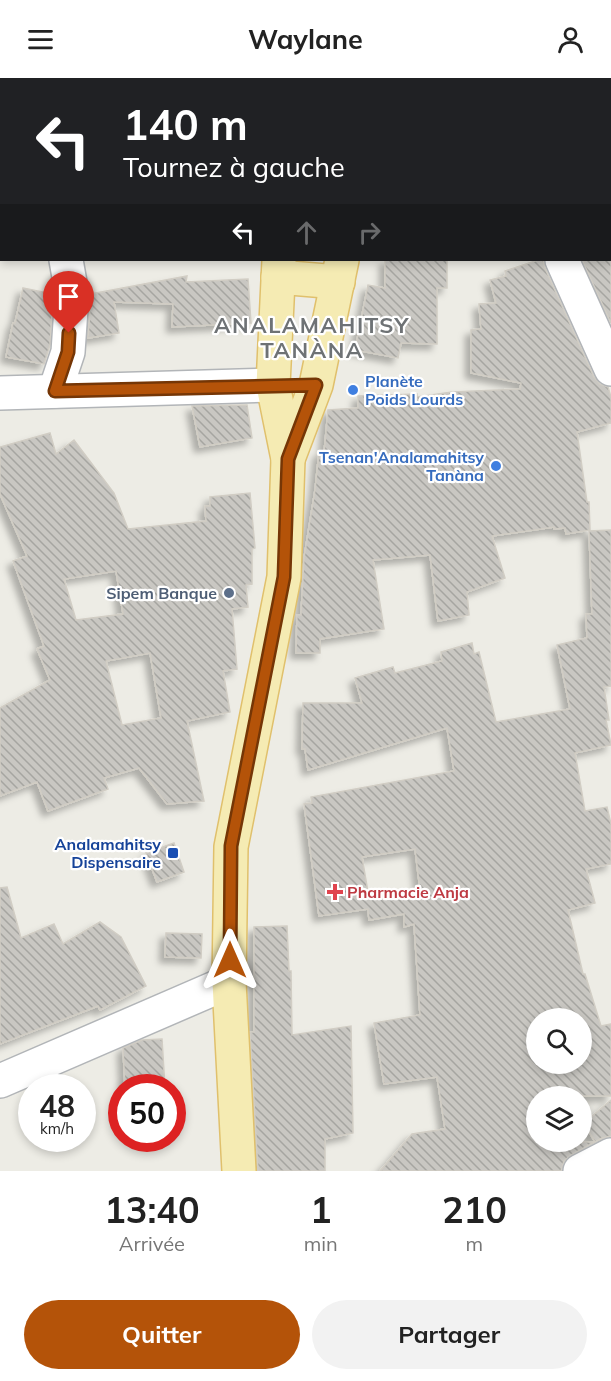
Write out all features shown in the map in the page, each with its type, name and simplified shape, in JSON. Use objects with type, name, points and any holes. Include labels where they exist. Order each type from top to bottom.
[{"type":"main road","points":[[239,1171],[229,982],[231,846],[284,577],[288,459],[273,385],[279,268],[340,271],[316,385],[288,459]]},
{"type":"main road","points":[[273,385],[316,385]]},
{"type":"street","points":[[55,391],[68,352],[72,294],[66,261]]},
{"type":"street","points":[[562,261],[611,369]]},
{"type":"street","points":[[0,393],[273,385]]},
{"type":"street","points":[[0,1081],[229,982]]},
{"type":"street","points":[[580,1171],[611,1155]]},
{"type":"building","points":[[385,261],[447,261],[447,288],[437,288],[437,344],[401,343],[398,358],[355,350],[368,285],[385,288]]},
{"type":"building","points":[[535,261],[543,261],[594,377],[600,384],[608,387],[611,397],[611,423],[577,432],[587,502],[589,502],[590,530],[566,534],[565,528],[554,529],[554,527],[492,536],[505,578],[467,592],[469,615],[438,621],[430,555],[373,560],[384,629],[320,639],[320,653],[296,653],[297,615],[301,615],[304,558],[319,452],[324,453],[328,410],[358,408],[358,396],[417,394],[417,397],[452,392],[520,389],[521,383],[471,373],[471,330],[481,329],[479,304],[496,303],[490,280],[506,276],[505,271]]},
{"type":"building","points":[[582,261],[611,261],[611,323]]},
{"type":"building","points":[[187,276],[186,282],[248,279],[251,323],[172,327],[173,304],[114,302],[119,333],[88,338],[91,294]]},
{"type":"building","points":[[23,288],[53,294],[50,345],[44,364],[6,357]]},
{"type":"building","points":[[247,405],[252,438],[200,447],[192,406]]},
{"type":"building","points":[[50,433],[56,454],[74,440],[114,493],[128,529],[206,521],[205,506],[210,506],[210,497],[250,493],[255,548],[252,549],[252,584],[246,585],[248,607],[232,609],[237,669],[223,671],[230,712],[187,721],[204,801],[167,804],[139,768],[104,778],[108,789],[48,811],[37,782],[0,796],[0,708],[50,680],[37,649],[44,646],[13,561],[27,556],[0,494],[0,447]],"holes":[[[116,571],[123,614],[76,620],[64,579]],[[150,653],[161,718],[122,725],[106,661]]]},
{"type":"building","points":[[611,530],[611,686],[604,687],[609,720],[606,720],[611,745],[575,753],[585,811],[607,807],[611,824],[611,864],[586,869],[595,903],[568,910],[583,974],[585,974],[601,1026],[611,1024],[611,1096],[592,1096],[592,1086],[526,1086],[526,1152],[577,1152],[564,1161],[561,1171],[380,1171],[412,1134],[445,1129],[437,1077],[384,1084],[374,1023],[420,1015],[414,924],[404,927],[404,914],[369,920],[368,909],[319,916],[304,804],[312,803],[311,797],[454,771],[447,728],[308,770],[305,749],[302,749],[303,703],[362,703],[355,678],[393,667],[395,673],[442,661],[441,652],[472,643],[474,654],[479,652],[496,722],[570,709],[557,645],[587,638],[586,614],[592,614],[589,531]],"holes":[[[415,849],[420,890],[369,898],[362,857]]]},
{"type":"building","points":[[174,843],[184,872],[157,882],[146,853]]},
{"type":"building","points":[[7,887],[21,938],[54,924],[63,944],[100,922],[121,937],[146,986],[100,1010],[98,1006],[0,1044],[0,888]]},
{"type":"building","points":[[287,926],[289,971],[291,971],[292,1035],[351,1026],[353,1133],[325,1139],[325,1171],[258,1171],[250,1032],[254,1032],[254,927]]},
{"type":"building","points":[[166,933],[202,934],[201,958],[165,957]]},
{"type":"building","points":[[162,1039],[164,1074],[124,1074],[123,1048],[142,1040]]},
{"type":"building","points":[[611,1100],[611,1136],[595,1142],[592,1137],[592,1116]]},
{"type":"place","name":"Planète Poids Lourds","points":[[353,390]]},
{"type":"place","name":"Tsenan'Analamahitsy Tanàna","points":[[496,466]]},
{"type":"place","name":"Sipem Banque","points":[[229,593]]},
{"type":"place","name":"Analamahitsy Dispensaire","points":[[173,853]]},
{"type":"place","name":"Pharmacie Anja","points":[[335,892]]},
{"type":"district","name":"ANALAMAHITSY TANÀNA","points":[[312,338]]},
{"type":"route","points":[[69,333],[68,352],[55,391],[316,385],[288,459],[284,577],[231,846],[230,960]]}]
